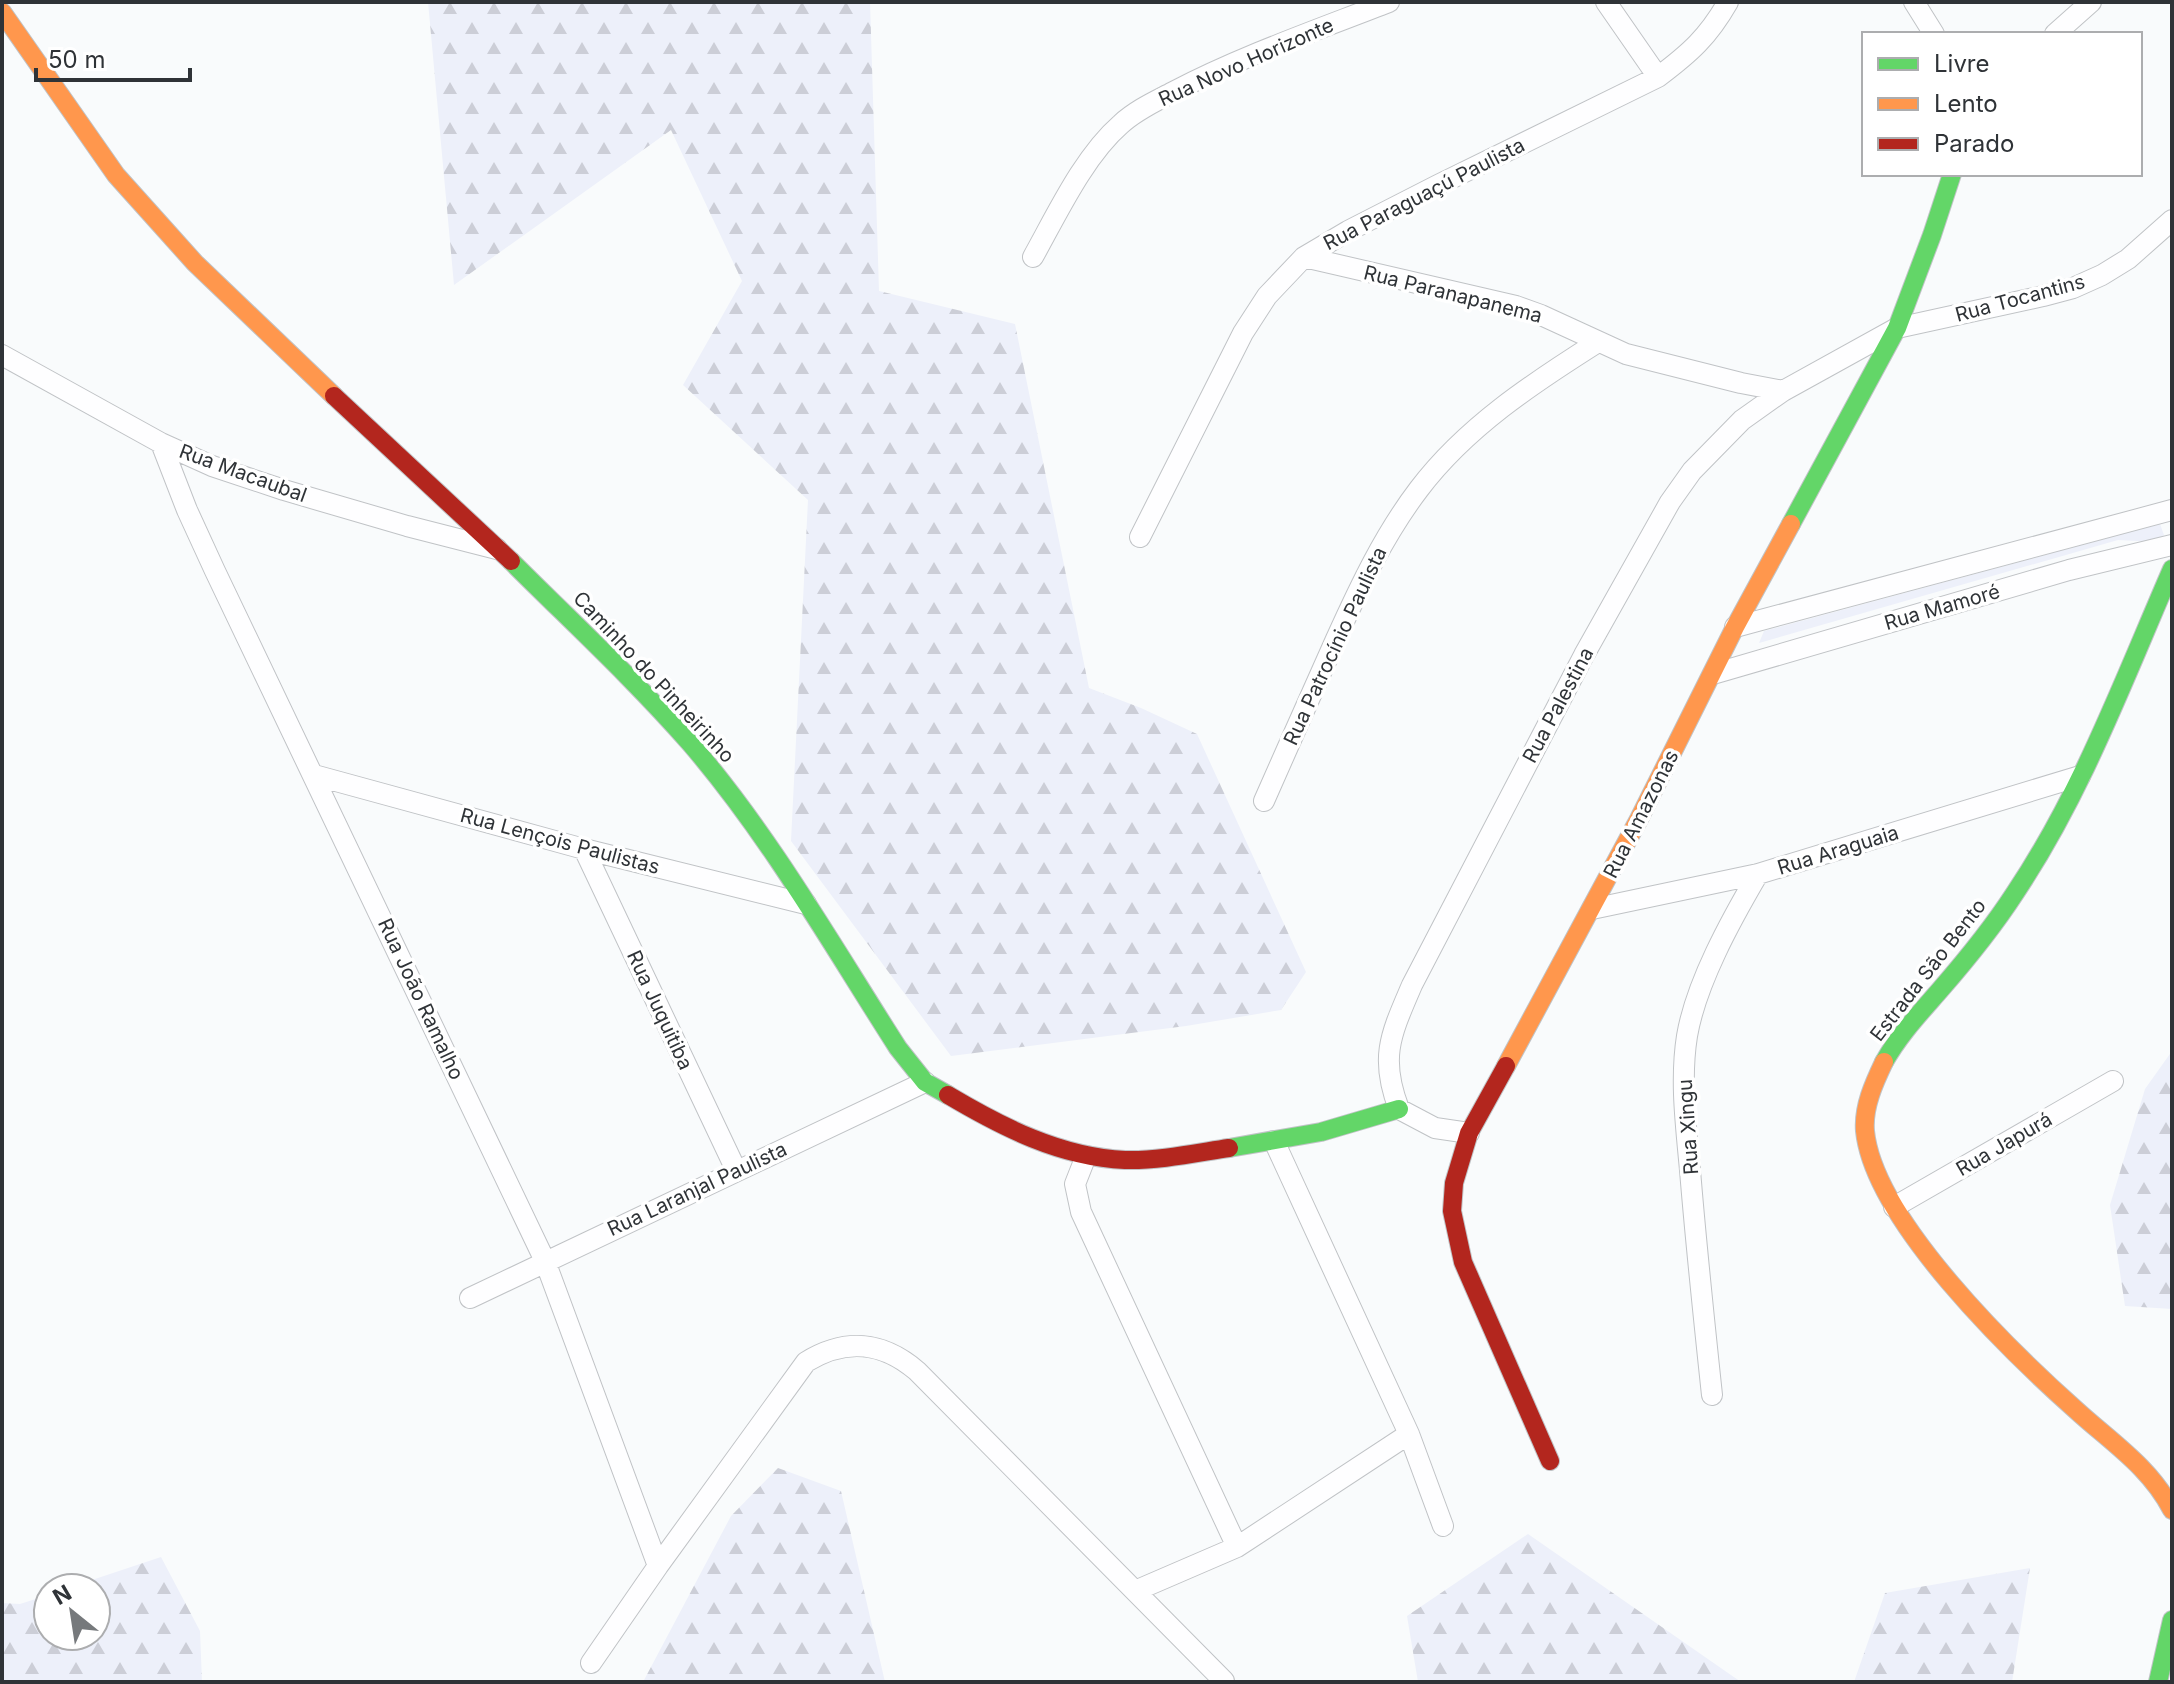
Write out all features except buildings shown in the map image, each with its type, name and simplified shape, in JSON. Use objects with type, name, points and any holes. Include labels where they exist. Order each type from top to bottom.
[{"type":"street","name":"Rua Novo Horizonte","points":[[1033,257],[1067,194],[1121,123],[1195,80],[1389,2]]},
{"type":"street","points":[[1606,2],[1658,77]]},
{"type":"street","name":"Rua Paraguaçú Paulista","points":[[1140,537],[1243,333],[1267,296],[1304,257],[1348,231],[1658,77],[1686,57],[1713,28],[1728,2]]},
{"type":"street","points":[[1914,2],[1933,32]]},
{"type":"street","points":[[2057,32],[2091,2]]},
{"type":"street","name":"Caminho do Pinheirinho","points":[[2,12],[10,36],[116,175],[185,253],[263,330],[500,550],[690,743],[757,828],[898,1048],[925,1082],[989,1119],[1048,1145],[1086,1156],[1127,1160],[1274,1141],[1321,1132],[1399,1109]]},
{"type":"street","name":"Rua Amazonas","points":[[1550,1461],[1463,1262],[1453,1231],[1451,1205],[1456,1170],[1469,1133],[1592,909],[1735,627],[1897,328],[1951,176]]},
{"type":"street","name":"Rua Tocantins","points":[[1897,328],[2073,288],[2128,259],[2172,220]]},
{"type":"street","name":"Rua Paranapanema","points":[[1304,257],[1516,306],[1626,354],[1783,391]]},
{"type":"street","name":"Rua Palestina","points":[[1399,1109],[1388,1072],[1389,1053],[1395,1024],[1412,985],[1591,643],[1670,502],[1692,471],[1742,420],[1783,391],[1897,328]]},
{"type":"street","name":"Rua Patrocínio Paulista","points":[[1264,801],[1364,577],[1391,529],[1420,487],[1494,413],[1598,342]]},
{"type":"street","name":"Rua Macaubal","points":[[2,355],[161,443],[212,466],[407,526],[500,550]]},
{"type":"street","name":"Rua João Ramalho","points":[[161,443],[215,571],[545,1261],[658,1566]]},
{"type":"street","name":"Rua Mamoré","points":[[1735,627],[2172,510]]},
{"type":"street","name":"Rua Mamoré","points":[[1713,674],[2069,570],[2172,545]]},
{"type":"street","name":"Estrada São Bento","points":[[2172,569],[2059,820],[2016,893],[1983,938],[1900,1036],[1879,1070],[1866,1106],[1865,1137],[1894,1207],[1954,1288],[2012,1351],[2143,1468],[2162,1490],[2172,1510]]},
{"type":"street","name":"Rua Lençois Paulistas","points":[[314,775],[584,849],[806,904]]},
{"type":"street","name":"Rua Araguaia","points":[[1592,909],[1758,874],[2080,776]]},
{"type":"street","name":"Rua Juquitiba","points":[[584,849],[736,1170]]},
{"type":"street","name":"Rua Xingu","points":[[1712,1395],[1693,1212],[1683,1075],[1688,1033],[1700,992],[1758,874]]},
{"type":"street","name":"Rua Japurá","points":[[1894,1207],[2113,1081]]},
{"type":"street","name":"Rua Laranjal Paulista","points":[[470,1298],[925,1082]]},
{"type":"street","points":[[1399,1109],[1435,1128],[1469,1133]]},
{"type":"street","points":[[1274,1141],[1409,1434],[1443,1526]]},
{"type":"street","points":[[1086,1156],[1075,1184],[1081,1212],[1237,1547]]},
{"type":"street","points":[[591,1663],[806,1362],[833,1348],[864,1346],[893,1354],[917,1371],[1224,1681]]},
{"type":"street","points":[[1135,1591],[1237,1547],[1409,1434]]},
{"type":"street","points":[[2158,1682],[2172,1620]]},
{"type":"green space","points":[[428,2],[870,2],[879,291],[1015,324],[1089,688],[1197,734],[1306,972],[1281,1010],[1186,1026],[951,1056],[791,841],[808,500],[683,385],[742,281],[671,130],[454,285]]},
{"type":"green space","points":[[2160,524],[2164,535],[2156,542],[2118,540],[1759,643],[1764,631]]},
{"type":"green space","points":[[2172,1051],[2172,1309],[2125,1306],[2110,1205],[2145,1089]]},
{"type":"green space","points":[[778,1468],[841,1491],[885,1682],[643,1682],[731,1516]]},
{"type":"green space","points":[[1528,1534],[1741,1682],[1418,1682],[1407,1616]]},
{"type":"green space","points":[[161,1557],[200,1631],[202,1682],[2,1682],[2,1603],[20,1604],[32,1600],[32,1652],[112,1652],[112,1573]]},
{"type":"green space","points":[[2030,1568],[2012,1682],[1854,1682],[1885,1593]]},
{"type":"traffic: fast","points":[[1791,524],[1897,328],[1951,176]]},
{"type":"traffic: fast","points":[[511,561],[602,650],[690,743],[747,815],[898,1048],[925,1082],[948,1095]]},
{"type":"traffic: fast","points":[[1884,1062],[1910,1024],[1989,930],[2039,855],[2101,735],[2172,569]]},
{"type":"traffic: fast","points":[[1229,1148],[1321,1132],[1399,1109]]},
{"type":"traffic: fast","points":[[2158,1682],[2172,1620]]},
{"type":"traffic: slow","points":[[2,12],[116,175],[195,263],[334,396]]},
{"type":"traffic: slow","points":[[1506,1066],[1639,819],[1735,627],[1791,524]]},
{"type":"traffic: slow","points":[[1884,1062],[1867,1104],[1865,1131],[1874,1166],[1893,1204],[1919,1243],[1983,1320],[2141,1468],[2172,1510]]},
{"type":"traffic: jam","points":[[334,396],[511,561]]},
{"type":"traffic: jam","points":[[1506,1066],[1469,1133],[1454,1183],[1452,1211],[1463,1262],[1550,1461]]},
{"type":"traffic: jam","points":[[948,1095],[1032,1138],[1101,1158],[1151,1159],[1229,1148]]}]
